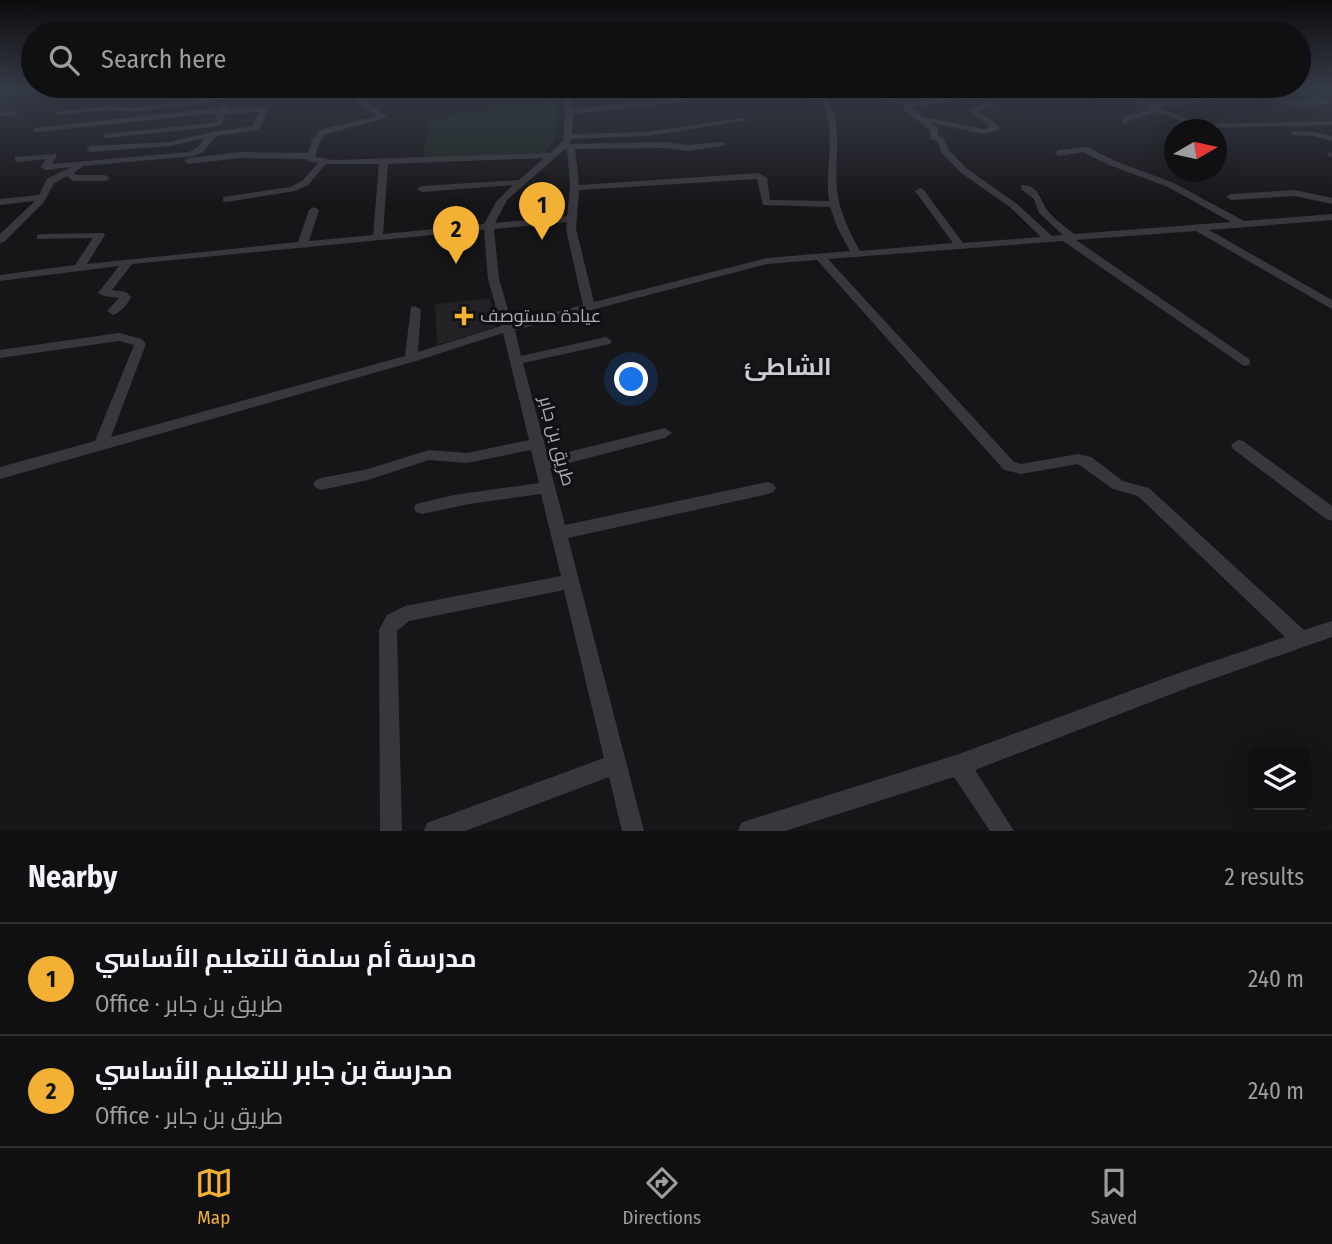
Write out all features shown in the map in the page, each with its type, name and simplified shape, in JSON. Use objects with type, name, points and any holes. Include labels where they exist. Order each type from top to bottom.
[{"type":"street","points":[[37,130],[58,128]]},
{"type":"street","points":[[107,136],[186,128]]},
{"type":"street","points":[[90,149],[170,144],[255,128]]},
{"type":"street","points":[[309,156],[318,135],[340,128]]},
{"type":"street","points":[[567,128],[564,147],[575,188],[571,219],[573,240],[589,307]]},
{"type":"street","points":[[489,227],[500,203],[564,147],[690,128]]},
{"type":"street","points":[[833,128],[831,185],[834,204],[837,220],[856,253]]},
{"type":"street","points":[[932,128],[934,137],[940,140],[945,151],[963,170],[1014,206],[1051,240]]},
{"type":"street","points":[[965,128],[984,132],[994,128]]},
{"type":"street","points":[[1293,133],[1314,134],[1332,139]]},
{"type":"street","points":[[18,159],[52,156],[45,167],[167,157],[197,153],[213,134]]},
{"type":"street","points":[[167,157],[166,163],[241,155],[309,156],[310,159],[323,163],[384,162],[564,147],[666,145],[687,148],[723,144]]},
{"type":"street","points":[[1059,153],[1080,149],[1088,151],[1169,184],[1240,223]]},
{"type":"street","points":[[377,239],[384,162]]},
{"type":"street","points":[[226,199],[292,188],[305,183],[323,163]]},
{"type":"street","points":[[0,240],[43,197],[50,181],[71,173],[81,164]]},
{"type":"street","points":[[71,173],[73,178],[105,177]]},
{"type":"street","points":[[575,188],[757,176],[762,178],[766,203],[834,204]]},
{"type":"street","points":[[422,189],[523,182]]},
{"type":"street","points":[[1024,187],[1038,198],[1042,211],[1070,238],[1244,362]]},
{"type":"street","points":[[920,191],[961,247]]},
{"type":"street","points":[[1231,197],[1286,194],[1320,197],[1332,201]]},
{"type":"street","points":[[0,202],[43,197]]},
{"type":"street","points":[[302,245],[314,210]]},
{"type":"street","points":[[0,473],[411,358],[508,328],[767,261],[1332,217]]},
{"type":"street","points":[[0,278],[128,262],[571,219]]},
{"type":"street","name":"طريق بن جابر","points":[[489,227],[497,304],[508,328],[538,443],[633,831]]},
{"type":"street","points":[[1197,227],[1332,305]]},
{"type":"street","points":[[41,237],[100,235],[79,268]]},
{"type":"street","points":[[819,256],[1009,466],[1021,469],[1078,459],[1086,461],[1118,485],[1143,492],[1301,639]]},
{"type":"street","points":[[113,311],[125,297],[122,294],[104,293],[128,262]]},
{"type":"street","points":[[411,358],[415,310]]},
{"type":"street","points":[[0,354],[119,338],[138,342],[140,344],[101,445]]},
{"type":"street","points":[[515,361],[606,341]]},
{"type":"street","points":[[543,464],[665,433]]},
{"type":"street","points":[[321,484],[368,474],[429,455],[467,458],[538,443]]},
{"type":"street","points":[[1238,445],[1332,515]]},
{"type":"street","points":[[422,508],[460,498],[478,499],[549,487]]},
{"type":"street","points":[[560,533],[768,488]]},
{"type":"street","points":[[391,831],[388,629],[393,621],[405,614],[443,605],[571,581]]},
{"type":"street","points":[[749,831],[958,765],[1187,679],[1332,629]]},
{"type":"street","points":[[435,831],[616,764]]},
{"type":"street","points":[[958,765],[1003,831]]},
{"type":"shaded area","points":[[428,128],[556,128],[555,140],[543,156],[422,161]]},
{"type":"shaded area","name":"عيادة مستوصف","points":[[490,298],[496,327],[437,345],[435,304]]},
{"type":"place","name":"مدرسة أم سلمة للتعليم الأساسي","points":[[542,240]]},
{"type":"place","name":"مدرسة بن جابر للتعليم الأساسي","points":[[456,264]]},
{"type":"place","name":"عيادة مستوصف","points":[[464,316]]},
{"type":"district","name":"الشاطئ","points":[[788,367]]}]
